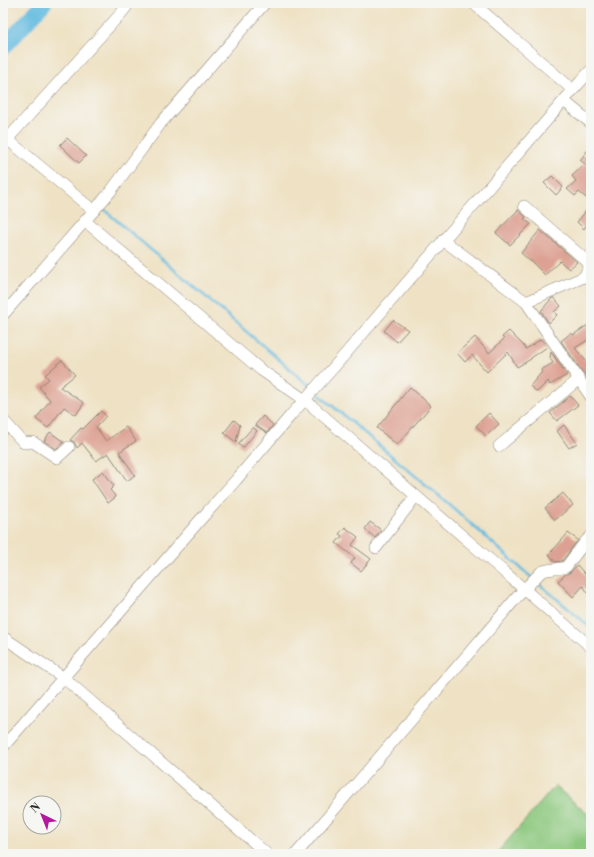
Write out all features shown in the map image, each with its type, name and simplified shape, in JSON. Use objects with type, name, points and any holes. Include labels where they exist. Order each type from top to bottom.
[{"type":"street","points":[[129,3],[5,142],[90,216],[261,370],[307,398],[416,496],[527,588],[591,646]]},
{"type":"street","points":[[3,315],[111,191],[161,123],[265,3]]},
{"type":"street","points":[[473,3],[573,90]]},
{"type":"street","points":[[3,747],[573,90],[589,75]]},
{"type":"street","points":[[564,101],[591,123]]},
{"type":"street","points":[[524,206],[590,263],[584,277],[526,302]]},
{"type":"street","points":[[443,240],[526,302],[591,397]]},
{"type":"street","points":[[499,446],[579,379]]},
{"type":"street","points":[[3,420],[24,443],[33,442],[57,458],[69,447]]},
{"type":"street","points":[[376,548],[416,496]]},
{"type":"street","points":[[296,854],[502,614],[541,572],[566,567],[591,536]]},
{"type":"street","points":[[3,637],[64,678],[267,854]]},
{"type":"green space","points":[[555,786],[591,817],[591,854],[496,854]]},
{"type":"building","points":[[67,138],[86,156],[79,163],[60,145]]},
{"type":"building","points":[[591,146],[591,202],[579,192],[575,196],[567,189],[576,181],[572,176],[585,164],[580,160]]},
{"type":"building","points":[[552,176],[563,187],[556,195],[544,183]]},
{"type":"building","points":[[591,205],[591,230],[586,226],[584,229],[577,222]]},
{"type":"building","points":[[518,210],[526,217],[524,219],[531,224],[510,245],[496,233]]},
{"type":"building","points":[[540,230],[577,262],[569,269],[560,261],[545,275],[521,253]]},
{"type":"building","points":[[552,298],[554,298],[561,306],[554,312],[557,315],[549,323],[541,311]]},
{"type":"building","points":[[393,320],[408,330],[397,342],[384,331]]},
{"type":"building","points":[[591,323],[591,338],[575,348],[591,367],[591,382],[561,341],[571,333],[573,335]]},
{"type":"building","points":[[509,331],[526,349],[541,339],[547,347],[517,367],[508,352],[487,372],[472,355],[465,362],[457,353],[475,337],[489,353],[504,339],[502,337]]},
{"type":"building","points":[[551,352],[567,375],[550,385],[548,381],[537,392],[530,386],[542,372],[541,370],[553,363],[550,358]]},
{"type":"building","points":[[62,360],[75,375],[60,387],[84,403],[76,415],[64,407],[48,428],[36,419],[50,400],[39,387],[49,379],[45,375]]},
{"type":"building","points":[[410,387],[431,406],[397,445],[377,428]]},
{"type":"building","points":[[570,396],[578,405],[557,421],[550,413]]},
{"type":"building","points":[[101,411],[106,416],[96,427],[106,441],[126,427],[136,441],[119,452],[135,475],[127,481],[108,453],[96,461],[82,443],[77,448],[74,442],[70,440],[81,428],[83,429]]},
{"type":"building","points":[[489,413],[499,424],[486,436],[476,426]]},
{"type":"building","points":[[263,416],[273,425],[267,433],[255,425]]},
{"type":"building","points":[[234,420],[240,425],[236,442],[224,433]]},
{"type":"building","points":[[564,425],[577,443],[569,448],[557,431]]},
{"type":"building","points":[[253,427],[257,431],[243,448],[238,444]]},
{"type":"building","points":[[50,432],[64,442],[56,449],[44,441]]},
{"type":"building","points":[[103,471],[114,486],[110,490],[116,497],[108,503],[92,479]]},
{"type":"building","points":[[563,493],[573,505],[555,520],[545,508]]},
{"type":"building","points":[[370,522],[381,530],[375,538],[365,529]]},
{"type":"building","points":[[345,527],[358,537],[352,545],[371,559],[361,571],[351,563],[355,558],[336,543],[342,536],[339,534]]},
{"type":"building","points":[[568,533],[578,540],[562,561],[555,562],[549,554]]},
{"type":"building","points":[[577,565],[591,581],[591,597],[583,586],[573,597],[558,581],[566,574],[571,572]]},
{"type":"waterway","points":[[3,48],[44,3]]},
{"type":"waterway","points":[[101,207],[311,387]]},
{"type":"waterway","points":[[316,392],[451,506],[532,578]]},
{"type":"waterway","points":[[536,581],[591,628]]}]
